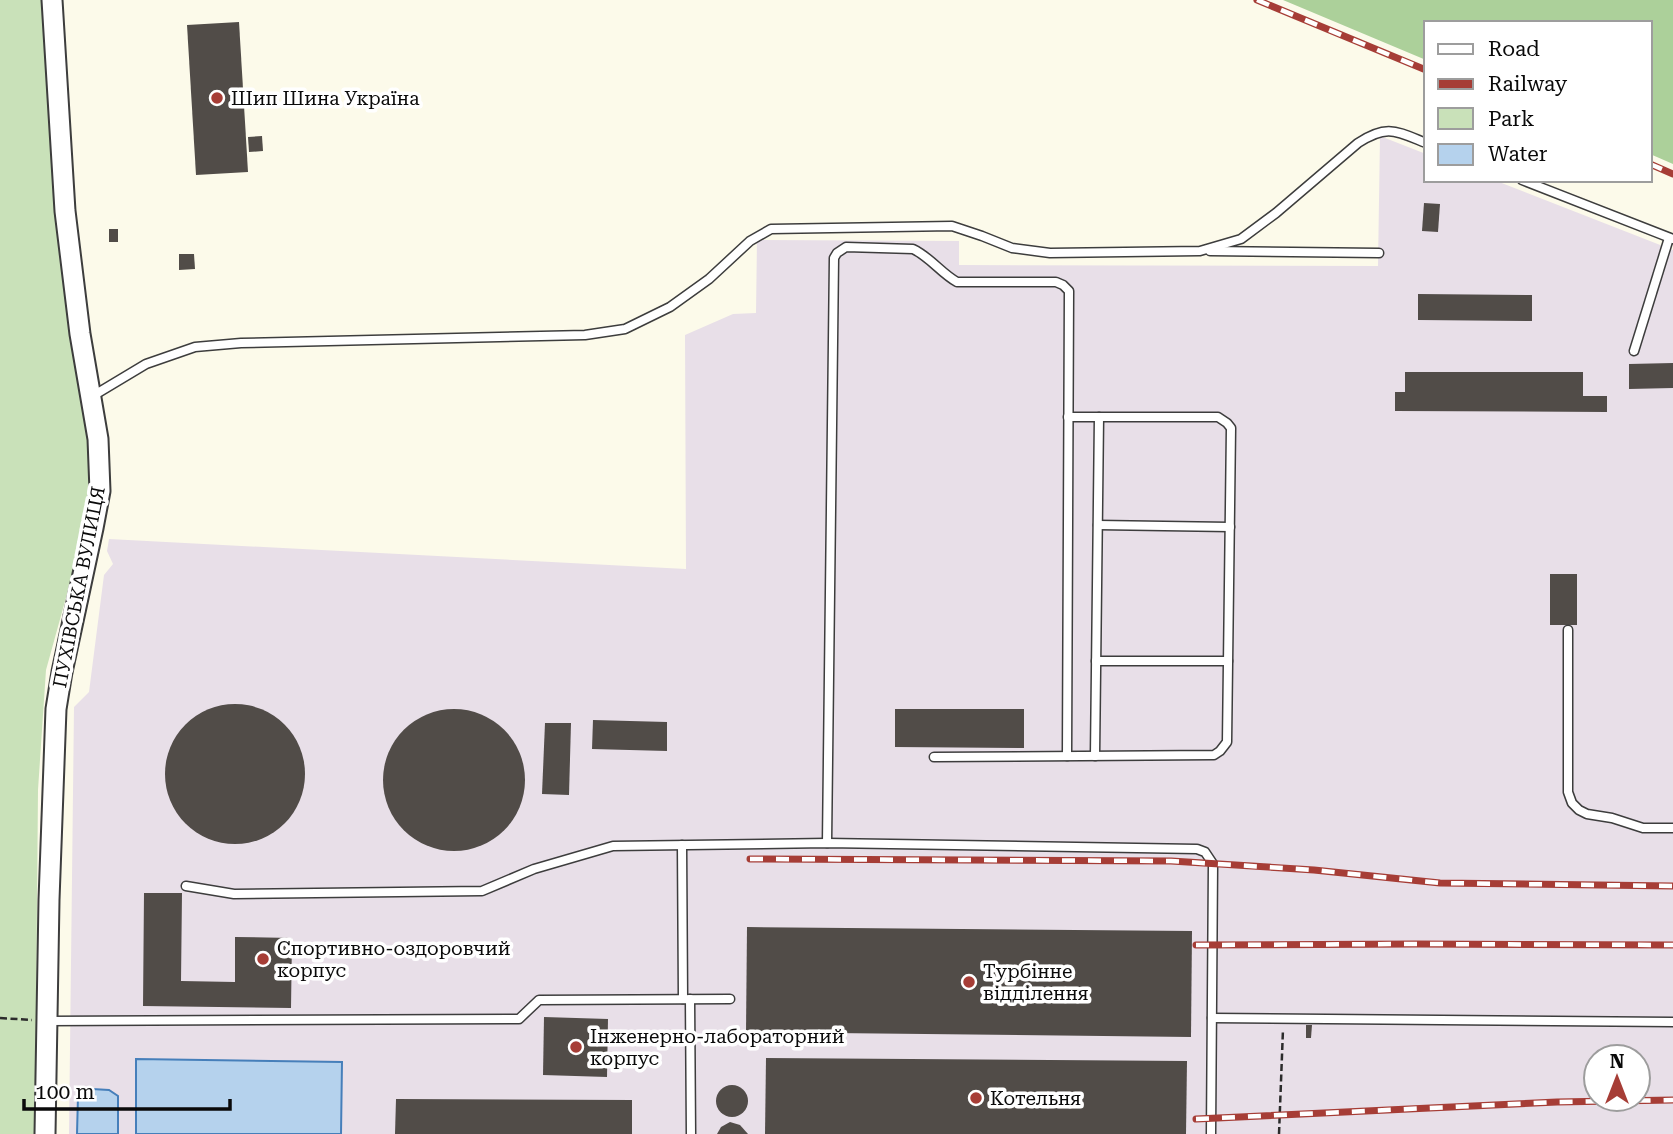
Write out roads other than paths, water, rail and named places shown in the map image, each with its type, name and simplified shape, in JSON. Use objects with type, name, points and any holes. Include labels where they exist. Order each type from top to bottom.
[{"type":"street","name":"ПУХІВСЬКА ВУЛИЦЯ","points":[[45,1134],[56,709],[100,491],[98,439],[80,334],[65,211],[52,0]]},
{"type":"lane","points":[[1200,251],[1241,239],[1370,135],[1396,131],[1424,142]]},
{"type":"lane","points":[[1527,182],[1671,239],[1634,351]]},
{"type":"lane","points":[[91,397],[146,364],[195,347],[241,343],[586,335],[625,329],[670,307],[709,279],[750,241],[771,229],[952,226],[1012,248],[1050,253],[1379,253]]},
{"type":"lane","points":[[827,843],[835,258],[837,253],[846,247],[913,249],[957,282],[1056,282],[1069,291],[1067,756]]},
{"type":"lane","points":[[934,757],[1214,755],[1227,742],[1231,428],[1218,417],[1068,416]]},
{"type":"lane","points":[[1095,756],[1099,416]]},
{"type":"lane","points":[[1098,525],[1230,527]]},
{"type":"lane","points":[[1568,630],[1568,792],[1572,803],[1587,814],[1612,818],[1643,828],[1673,828]]},
{"type":"lane","points":[[1096,661],[1228,661]]},
{"type":"lane","points":[[186,886],[234,894],[482,891],[534,869],[613,846],[827,843],[1196,849],[1205,852],[1213,864],[1211,1134]]},
{"type":"lane","points":[[682,845],[691,1134]]},
{"type":"lane","points":[[47,1021],[519,1019],[539,1000],[730,999]]},
{"type":"lane","points":[[1212,1018],[1673,1022]]},
{"type":"water","points":[[136,1059],[342,1062],[341,1134],[136,1134]]},
{"type":"water","points":[[92,1089],[109,1090],[118,1096],[118,1134],[77,1134],[78,1096]]},
{"type":"railway","points":[[1257,0],[1424,69]]},
{"type":"railway","points":[[1652,165],[1673,174]]},
{"type":"railway","points":[[750,859],[1171,861],[1314,870],[1440,883],[1673,886]]},
{"type":"railway","points":[[1196,945],[1673,945]]},
{"type":"railway","points":[[1196,1119],[1557,1102],[1673,1100]]},
{"type":"place","name":"Шип Шина Україна","points":[[217,98]]},
{"type":"place","name":"Спортивно-оздоровчий корпус","points":[[263,959]]},
{"type":"place","name":"Турбінне відділення","points":[[969,982]]},
{"type":"place","name":"Інженерно-лабораторний корпус","points":[[576,1047]]},
{"type":"place","name":"Котельня","points":[[976,1098]]}]
